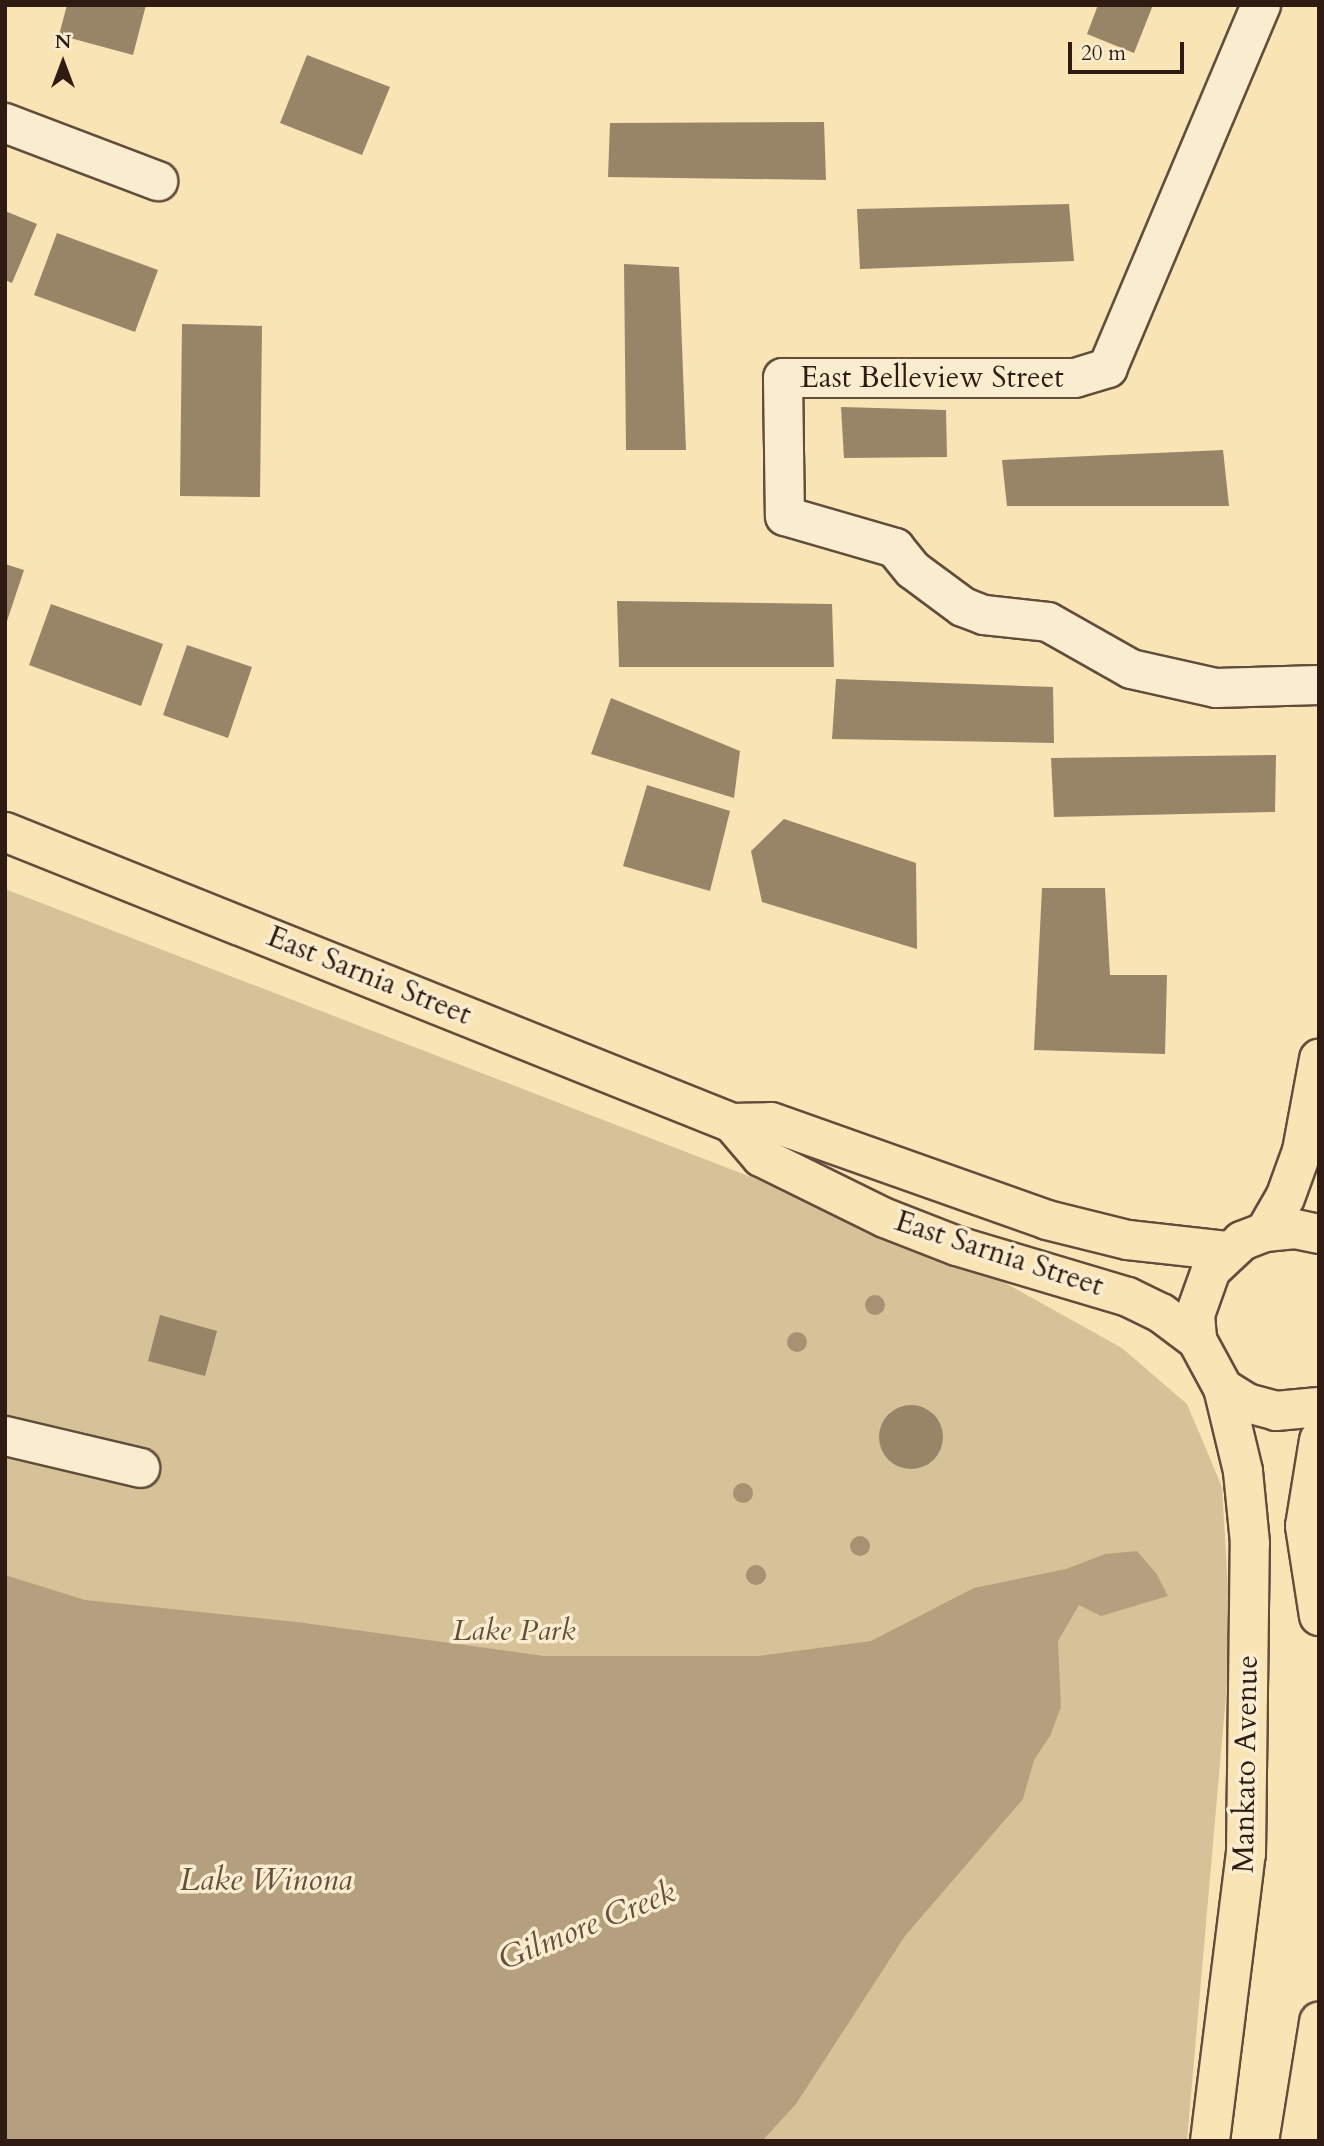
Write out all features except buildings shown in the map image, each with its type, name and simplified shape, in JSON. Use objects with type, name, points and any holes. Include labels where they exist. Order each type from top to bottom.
[{"type":"main road","name":"East Sarnia Street","points":[[5,832],[732,1123],[772,1122],[1047,1220],[1128,1240],[1228,1251]]},
{"type":"main road","points":[[1265,1232],[1285,1198],[1302,1152],[1319,1059]]},
{"type":"main road","name":"East Sarnia Street","points":[[732,1123],[761,1157],[886,1217],[957,1247],[1128,1297],[1161,1313],[1197,1340]]},
{"type":"main road","name":"Mankato Avenue","points":[[1210,2141],[1246,1854],[1250,1543],[1243,1471],[1223,1388],[1197,1340],[1195,1315],[1200,1291],[1211,1270],[1228,1251],[1265,1232],[1295,1229],[1319,1234]]},
{"type":"main road","points":[[1223,1388],[1247,1402],[1276,1411],[1319,1407]]},
{"type":"main road","points":[[1319,1440],[1306,1505],[1319,1616]]},
{"type":"main road","points":[[1300,2141],[1319,2022]]},
{"type":"street","name":"East Belleview Street","points":[[1261,5],[1108,368],[1075,378],[783,378],[785,516],[895,548],[913,570],[963,607],[984,615],[1048,622],[1131,669],[1216,688],[1319,685]]},
{"type":"street","points":[[5,123],[158,181]]},
{"type":"street","points":[[5,1436],[140,1468]]},
{"type":"green space","name":"Lake Park","points":[[5,889],[834,1209],[1000,1280],[1122,1348],[1187,1404],[1222,1487],[1231,1638],[1187,2141],[5,2141]]},
{"type":"water","name":"Lake Winona","points":[[1137,1551],[1156,1573],[1168,1596],[1101,1616],[1079,1605],[1058,1641],[1061,1707],[1050,1736],[1034,1760],[1023,1799],[905,1936],[796,2104],[762,2141],[5,2141],[5,1575],[85,1600],[297,1622],[544,1656],[758,1656],[871,1641],[974,1588],[1066,1569],[1105,1554]]},
{"type":"water label","name":"Gilmore Creek","points":[[587,1926]]}]
